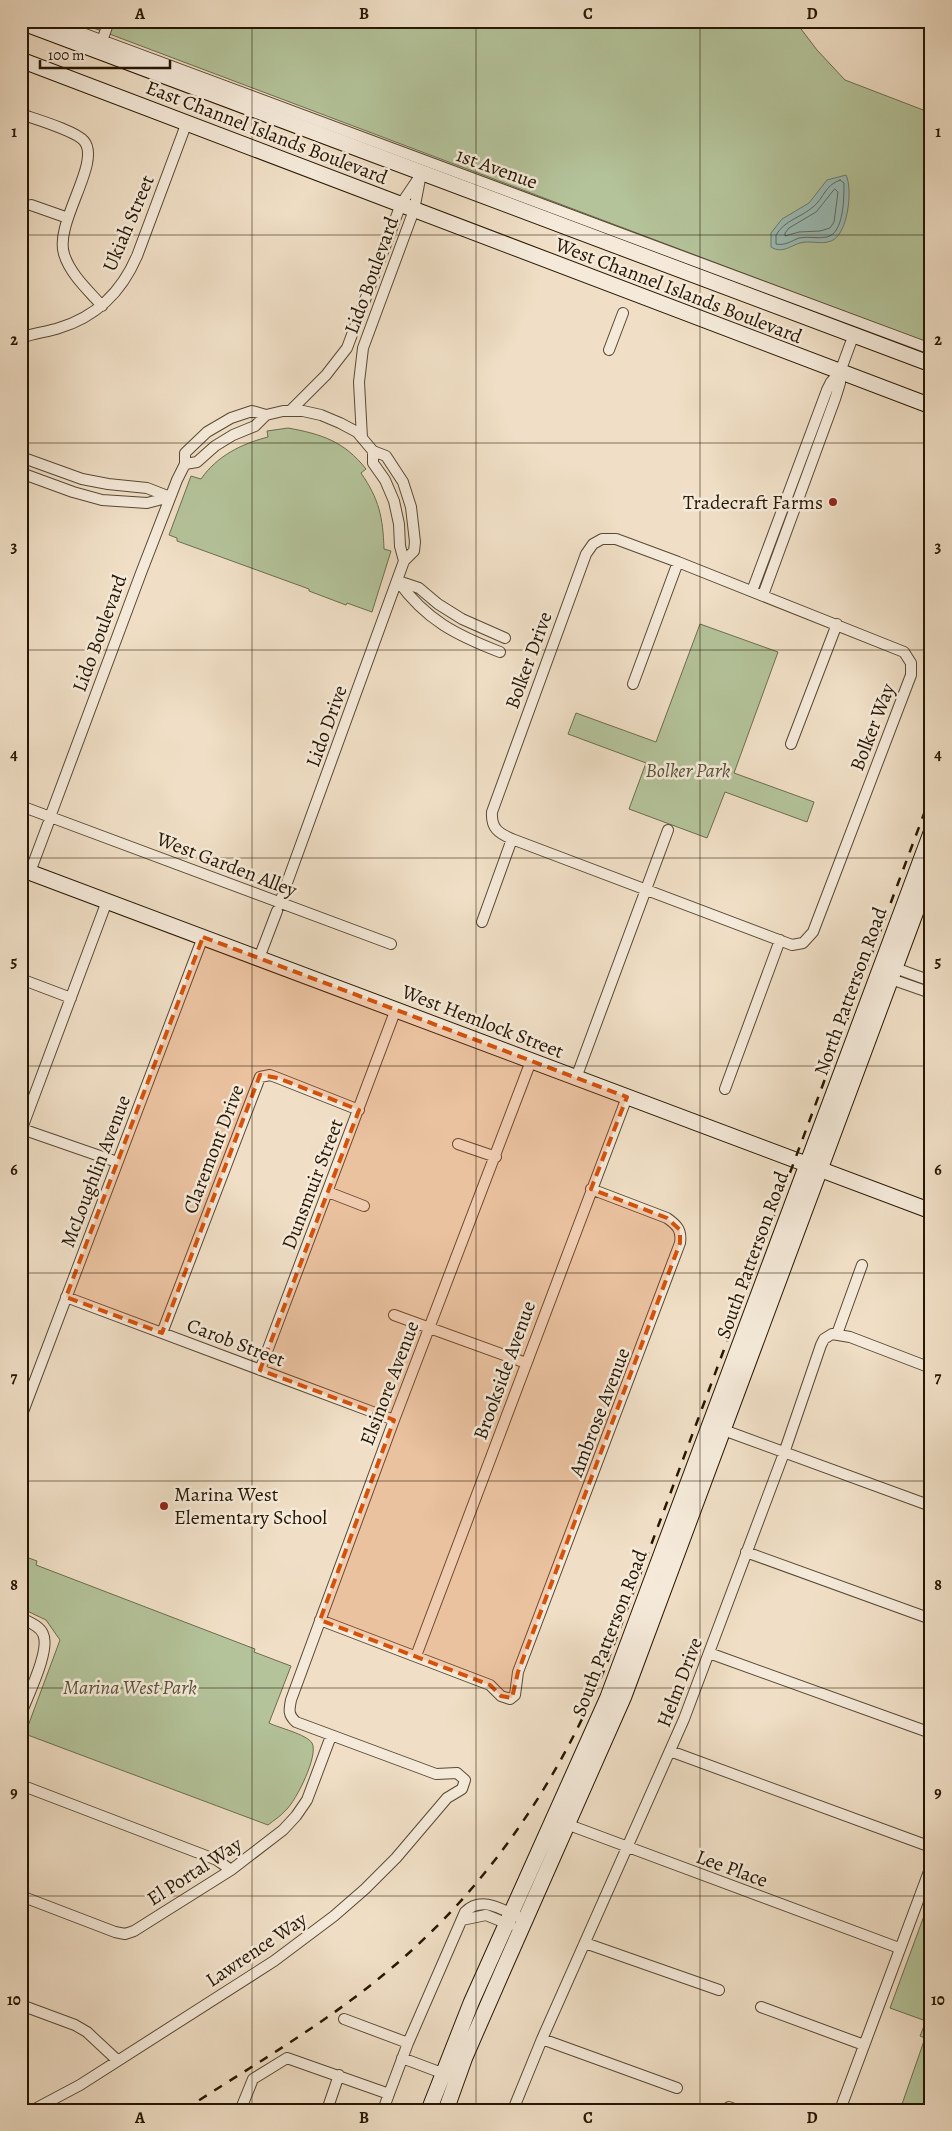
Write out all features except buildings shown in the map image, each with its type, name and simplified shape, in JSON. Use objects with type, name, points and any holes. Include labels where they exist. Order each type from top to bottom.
[{"type":"street","name":"1st Avenue","points":[[50,21],[931,349]]},
{"type":"street","points":[[102,40],[109,21]]},
{"type":"street","name":"East Channel Islands Boulevard","points":[[21,22],[422,173]]},
{"type":"street","name":"East Channel Islands Boulevard","points":[[21,60],[408,207]]},
{"type":"street","points":[[21,114],[79,137],[88,147],[89,160],[62,236],[64,253],[74,274],[102,306]]},
{"type":"street","name":"Ukiah Street","points":[[21,338],[73,323],[102,306],[116,292],[132,269],[187,122]]},
{"type":"street","name":"Lido Boulevard","points":[[291,410],[334,367],[347,348],[422,173]]},
{"type":"street","name":"West Channel Islands Boulevard","points":[[422,173],[931,364]]},
{"type":"street","points":[[31,205],[68,218]]},
{"type":"street","name":"Lido Boulevard","points":[[362,438],[359,382],[363,348],[408,207]]},
{"type":"street","name":"West Channel Islands Boulevard","points":[[408,207],[931,406]]},
{"type":"street","points":[[609,350],[623,313]]},
{"type":"street","points":[[763,595],[838,391],[840,372],[854,334]]},
{"type":"street","points":[[752,591],[827,390],[840,372]]},
{"type":"street","name":"Lido Boulevard","points":[[26,871],[49,820],[170,496],[185,464],[185,453],[207,432],[222,423],[252,411],[266,415],[291,410],[311,413],[330,418],[351,428],[362,438]]},
{"type":"street","name":"Lido Boulevard","points":[[185,464],[197,462],[219,443],[255,426],[266,415]]},
{"type":"street","name":"Lido Drive","points":[[259,958],[398,582],[404,561],[414,551],[413,517],[408,496],[398,472],[386,456],[373,451],[362,438]]},
{"type":"street","name":"Lido Drive","points":[[373,451],[373,463],[385,480],[397,513],[400,546],[404,561]]},
{"type":"street","points":[[21,457],[88,480],[147,488],[170,496]]},
{"type":"street","points":[[21,473],[73,492],[102,500],[147,503],[170,496]]},
{"type":"street","name":"Bolker Drive","points":[[752,591],[678,562],[609,539],[597,541],[586,554],[492,812],[492,823],[496,830],[512,839],[780,940]]},
{"type":"street","points":[[633,684],[678,562]]},
{"type":"street","points":[[398,582],[419,588],[438,604],[462,619],[505,638]]},
{"type":"street","points":[[398,582],[412,601],[433,619],[468,639],[500,652]]},
{"type":"street","name":"Bolker Way","points":[[752,591],[904,652],[910,663],[911,675],[814,932],[804,943],[792,945],[780,940]]},
{"type":"street","points":[[791,744],[837,624]]},
{"type":"street","name":"West Garden Alley","points":[[21,806],[49,820],[278,906],[391,944]]},
{"type":"street","points":[[576,1078],[668,830]]},
{"type":"street","name":"North Patterson Road","points":[[814,1166],[927,872],[931,833]]},
{"type":"street","points":[[482,922],[512,839]]},
{"type":"street","name":"West Hemlock Street","points":[[26,871],[931,1211]]},
{"type":"street","points":[[107,901],[22,1130],[117,1162]]},
{"type":"street","name":"McLoughlin Avenue","points":[[21,1418],[203,937]]},
{"type":"street","points":[[725,1089],[780,940]]},
{"type":"street","points":[[888,971],[931,981]]},
{"type":"street","points":[[888,971],[931,993]]},
{"type":"street","points":[[21,979],[71,998]]},
{"type":"street","name":"Dunsmuir Street","points":[[260,1370],[396,1009]]},
{"type":"street","name":"Elsinore Avenue","points":[[331,1736],[296,1722],[291,1718],[288,1712],[291,1700],[394,1420],[496,1157],[531,1061]]},
{"type":"street","name":"Claremont Drive","points":[[162,1333],[260,1077],[270,1075],[358,1110]]},
{"type":"street","name":"Brookside Avenue","points":[[416,1656],[627,1097]]},
{"type":"street","points":[[458,1144],[496,1157]]},
{"type":"street","name":"South Patterson Road","points":[[429,2110],[442,2073],[516,1922],[560,1822],[624,1696],[717,1428],[814,1166]]},
{"type":"street","name":"Ambrose Avenue","points":[[416,1656],[490,1685],[501,1696],[512,1698],[517,1692],[518,1672],[680,1243],[680,1230],[676,1224],[667,1218],[591,1189]]},
{"type":"street","points":[[328,1192],[364,1206]]},
{"type":"street","name":"Helm Drive","points":[[513,2110],[542,2039],[670,1751],[784,1453],[821,1345],[828,1336],[836,1334],[862,1265]]},
{"type":"street","name":"Carob Street","points":[[66,1297],[394,1420]]},
{"type":"street","points":[[394,1315],[526,1363]]},
{"type":"street","points":[[836,1334],[850,1337],[931,1368]]},
{"type":"street","points":[[717,1428],[931,1506]]},
{"type":"street","points":[[746,1552],[931,1619]]},
{"type":"street","points":[[21,1618],[36,1625],[43,1634],[44,1653],[21,1714]]},
{"type":"street","points":[[320,1620],[416,1656]]},
{"type":"street","points":[[709,1653],[931,1734]]},
{"type":"street","name":"Lawrence Way","points":[[33,2110],[73,2089],[274,1961],[334,1916],[396,1858],[447,1798],[462,1789],[465,1780],[457,1773],[436,1774],[331,1736]]},
{"type":"street","name":"El Portal Way","points":[[21,1896],[115,1932],[125,1934],[134,1931],[231,1870],[283,1830],[307,1800],[331,1736]]},
{"type":"street","points":[[670,1751],[931,1847]]},
{"type":"street","points":[[21,1785],[217,1860],[231,1870]]},
{"type":"street","name":"Lee Place","points":[[560,1822],[899,1948]]},
{"type":"street","points":[[840,2110],[931,1866]]},
{"type":"street","points":[[383,2110],[408,2043],[465,1912],[477,1903],[494,1906],[516,1922]]},
{"type":"street","name":"South Patterson Road","points":[[446,2110],[516,1922]]},
{"type":"street","points":[[585,1943],[719,1990]]},
{"type":"street","points":[[21,2005],[74,2025],[87,2032],[117,2060]]},
{"type":"street","points":[[761,2007],[864,2045]]},
{"type":"street","points":[[344,2019],[408,2043]]},
{"type":"street","points":[[542,2039],[677,2088]]},
{"type":"street","points":[[246,2108],[253,2079],[285,2058],[295,2059],[389,2094]]},
{"type":"street","points":[[402,2058],[442,2073]]},
{"type":"street","points":[[327,2110],[339,2076]]},
{"type":"highlighted area","points":[[203,937],[627,1097],[591,1189],[667,1218],[680,1230],[680,1243],[518,1672],[512,1698],[501,1696],[490,1685],[320,1620],[394,1420],[260,1370],[359,1110],[278,1078],[260,1075],[162,1333],[66,1297]]},
{"type":"green space","points":[[75,21],[795,21],[817,50],[845,80],[931,113],[931,344]]},
{"type":"green space","points":[[288,428],[331,440],[358,459],[366,469],[361,473],[372,491],[379,509],[383,527],[384,549],[391,551],[372,612],[347,603],[346,605],[309,591],[309,589],[177,541],[177,538],[169,535],[191,476],[201,479],[214,464],[230,452],[248,443],[268,437],[267,431]]},
{"type":"green space","name":"Bolker Park","points":[[700,624],[778,652],[734,773],[814,802],[807,822],[725,792],[707,838],[629,809],[646,763],[568,734],[576,713],[656,742]]},
{"type":"green space","name":"Marina West Park","points":[[21,1555],[37,1561],[36,1565],[255,1649],[254,1652],[291,1666],[269,1723],[304,1737],[312,1743],[313,1749],[305,1778],[284,1812],[268,1825],[25,1734],[60,1640],[46,1620],[21,1608]]},
{"type":"green space","points":[[931,1897],[931,2110],[900,2110],[925,2038],[920,2036],[926,2021],[890,2008]]},
{"type":"water","points":[[846,175],[849,190],[848,211],[837,237],[827,242],[804,242],[782,250],[771,247],[771,233],[782,219],[809,203],[827,180]]},
{"type":"railway","points":[[184,2110],[288,2044],[339,2009],[388,1971],[424,1939],[457,1905],[488,1869],[543,1791],[588,1707],[607,1663],[931,795]]},
{"type":"place","name":"Tradecraft Farms","points":[[833,502]]},
{"type":"place","name":"Marina West Elementary School","points":[[164,1506]]}]
